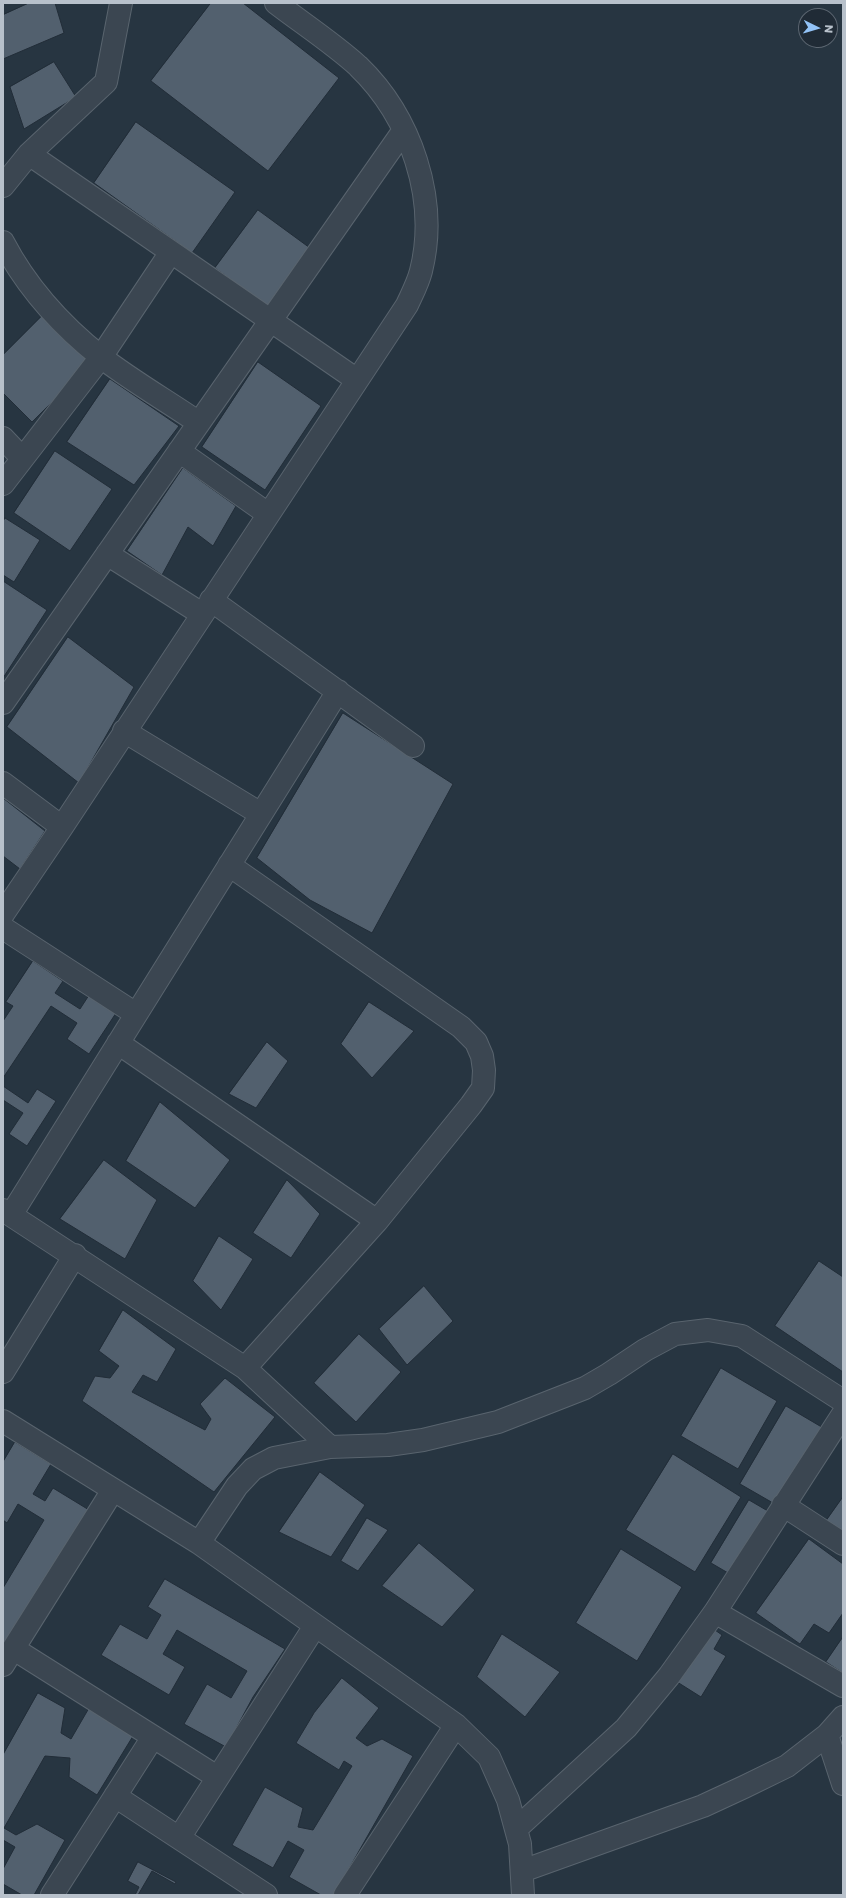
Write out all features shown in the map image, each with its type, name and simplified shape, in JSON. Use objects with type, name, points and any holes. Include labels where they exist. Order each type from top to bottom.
[{"type":"street","points":[[3,186],[29,154],[106,82],[121,3]]},
{"type":"street","points":[[3,914],[407,305],[421,272],[427,230],[422,183],[415,158],[404,130],[394,111],[376,86],[357,66],[276,3]]},
{"type":"street","points":[[3,703],[404,130]]},
{"type":"street","points":[[29,154],[357,380]]},
{"type":"street","points":[[3,242],[27,282],[65,323],[101,357],[199,424]]},
{"type":"street","points":[[3,484],[101,357],[171,252]]},
{"type":"street","points":[[3,438],[22,458]]},
{"type":"street","points":[[179,451],[268,514]]},
{"type":"street","points":[[107,554],[207,607],[338,691],[413,746]]},
{"type":"street","points":[[330,1447],[245,1368],[75,1255],[7,1212],[118,1043],[338,691]]},
{"type":"street","points":[[124,731],[260,814]]},
{"type":"street","points":[[3,783],[62,827]]},
{"type":"street","points":[[229,865],[461,1027],[476,1042],[482,1056],[484,1070],[483,1088],[471,1105],[377,1221],[245,1368]]},
{"type":"street","points":[[3,928],[136,1014]]},
{"type":"street","points":[[118,1043],[377,1221]]},
{"type":"street","points":[[3,1372],[75,1255]]},
{"type":"street","points":[[199,1544],[236,1486],[253,1469],[274,1458],[330,1447],[388,1445],[422,1440],[498,1422],[585,1388],[645,1350],[675,1334],[708,1330],[742,1336],[843,1401]]},
{"type":"street","points":[[516,1829],[626,1728],[670,1676],[715,1612],[843,1414]]},
{"type":"street","points":[[3,1421],[199,1544],[456,1725],[490,1757],[508,1800],[520,1844],[524,1895]]},
{"type":"street","points":[[113,1490],[8,1657],[153,1736],[218,1777]]},
{"type":"street","points":[[783,1505],[843,1544]]},
{"type":"street","points":[[715,1612],[843,1686]]},
{"type":"street","points":[[179,1838],[315,1626]]},
{"type":"street","points":[[522,1871],[703,1806],[744,1787],[787,1766],[827,1735],[843,1717]]},
{"type":"street","points":[[345,1895],[456,1725]]},
{"type":"street","points":[[827,1735],[843,1784]]},
{"type":"street","points":[[52,1895],[153,1736]]},
{"type":"street","points":[[115,1796],[266,1895]]},
{"type":"building","points":[[29,3],[55,3],[64,33],[3,59],[3,15]]},
{"type":"building","points":[[211,3],[243,3],[339,78],[268,171],[151,81]]},
{"type":"building","points":[[54,62],[76,97],[24,129],[10,87]]},
{"type":"building","points":[[136,122],[235,192],[192,253],[94,183]]},
{"type":"building","points":[[258,210],[310,248],[268,307],[215,268]]},
{"type":"building","points":[[49,309],[97,357],[32,422],[3,393],[3,355]]},
{"type":"building","points":[[258,362],[321,406],[265,490],[202,447]]},
{"type":"building","points":[[110,379],[179,426],[134,485],[67,442]]},
{"type":"building","points":[[55,451],[112,489],[70,551],[14,513]]},
{"type":"building","points":[[183,468],[236,506],[213,546],[188,527],[162,575],[127,551]]},
{"type":"building","points":[[5,518],[40,540],[14,582],[3,575],[3,522]]},
{"type":"building","points":[[3,581],[47,610],[3,678]]},
{"type":"building","points":[[68,637],[134,687],[79,783],[7,727]]},
{"type":"building","points":[[343,713],[453,784],[372,933],[310,900],[257,858]]},
{"type":"building","points":[[3,798],[45,831],[20,869],[3,856]]},
{"type":"building","points":[[33,961],[63,981],[55,993],[80,1009],[91,992],[118,1010],[89,1054],[67,1039],[77,1023],[51,1006],[3,1078],[3,1021],[13,1006],[6,1002]]},
{"type":"building","points":[[369,1002],[414,1031],[372,1078],[341,1044]]},
{"type":"building","points":[[267,1042],[288,1061],[256,1108],[229,1094]]},
{"type":"building","points":[[3,1086],[28,1103],[37,1089],[56,1101],[27,1146],[9,1134],[23,1113],[3,1100]]},
{"type":"building","points":[[160,1102],[230,1160],[195,1208],[126,1161]]},
{"type":"building","points":[[104,1160],[157,1200],[125,1259],[60,1219]]},
{"type":"building","points":[[287,1180],[320,1214],[291,1258],[253,1233]]},
{"type":"building","points":[[219,1236],[253,1259],[221,1310],[193,1281]]},
{"type":"building","points":[[819,1261],[843,1277],[843,1372],[775,1326]]},
{"type":"building","points":[[424,1286],[453,1321],[407,1365],[379,1329]]},
{"type":"building","points":[[123,1310],[176,1349],[157,1382],[143,1375],[132,1392],[205,1430],[211,1419],[200,1404],[225,1378],[275,1417],[214,1492],[82,1401],[95,1376],[110,1378],[119,1366],[99,1351]]},
{"type":"building","points":[[359,1334],[401,1372],[356,1422],[314,1383]]},
{"type":"building","points":[[721,1368],[777,1401],[738,1469],[681,1436]]},
{"type":"building","points":[[786,1406],[825,1429],[780,1507],[740,1484]]},
{"type":"building","points":[[15,1442],[51,1464],[33,1494],[45,1501],[53,1488],[94,1513],[3,1655],[3,1588],[44,1520],[18,1504],[7,1523],[3,1520],[3,1462]]},
{"type":"building","points":[[673,1454],[741,1497],[695,1572],[626,1530]]},
{"type":"building","points":[[320,1472],[365,1505],[331,1557],[279,1532]]},
{"type":"building","points":[[843,1497],[843,1537],[824,1524]]},
{"type":"building","points":[[749,1500],[773,1514],[735,1577],[711,1563]]},
{"type":"building","points":[[367,1518],[388,1530],[358,1571],[341,1561]]},
{"type":"building","points":[[809,1539],[843,1564],[843,1613],[829,1633],[814,1624],[800,1644],[756,1613]]},
{"type":"building","points":[[419,1543],[475,1590],[442,1627],[382,1586]]},
{"type":"building","points":[[621,1549],[682,1587],[637,1661],[576,1623]]},
{"type":"building","points":[[165,1579],[285,1649],[253,1697],[226,1747],[184,1724],[207,1684],[231,1698],[247,1671],[177,1630],[163,1654],[185,1667],[169,1695],[101,1655],[120,1624],[147,1639],[161,1615],[148,1607]]},
{"type":"building","points":[[708,1625],[722,1635],[714,1649],[726,1656],[701,1697],[674,1680]]},
{"type":"building","points":[[502,1634],[560,1672],[525,1717],[477,1677]]},
{"type":"building","points":[[843,1637],[843,1673],[826,1662]]},
{"type":"building","points":[[342,1678],[379,1708],[356,1738],[367,1746],[382,1739],[413,1756],[334,1895],[321,1895],[289,1877],[304,1850],[288,1841],[273,1868],[232,1845],[265,1787],[303,1808],[298,1827],[313,1830],[352,1766],[344,1761],[339,1770],[296,1743],[314,1713]]},
{"type":"building","points":[[38,1693],[65,1708],[61,1733],[71,1739],[89,1708],[133,1736],[97,1795],[69,1777],[70,1758],[45,1756],[4,1828],[16,1835],[37,1824],[65,1840],[34,1895],[22,1895],[3,1884],[3,1869],[15,1847],[3,1840],[3,1755]]},
{"type":"building","points":[[138,1862],[176,1882],[175,1884],[152,1871],[138,1895],[135,1895],[139,1887],[128,1881]]}]
